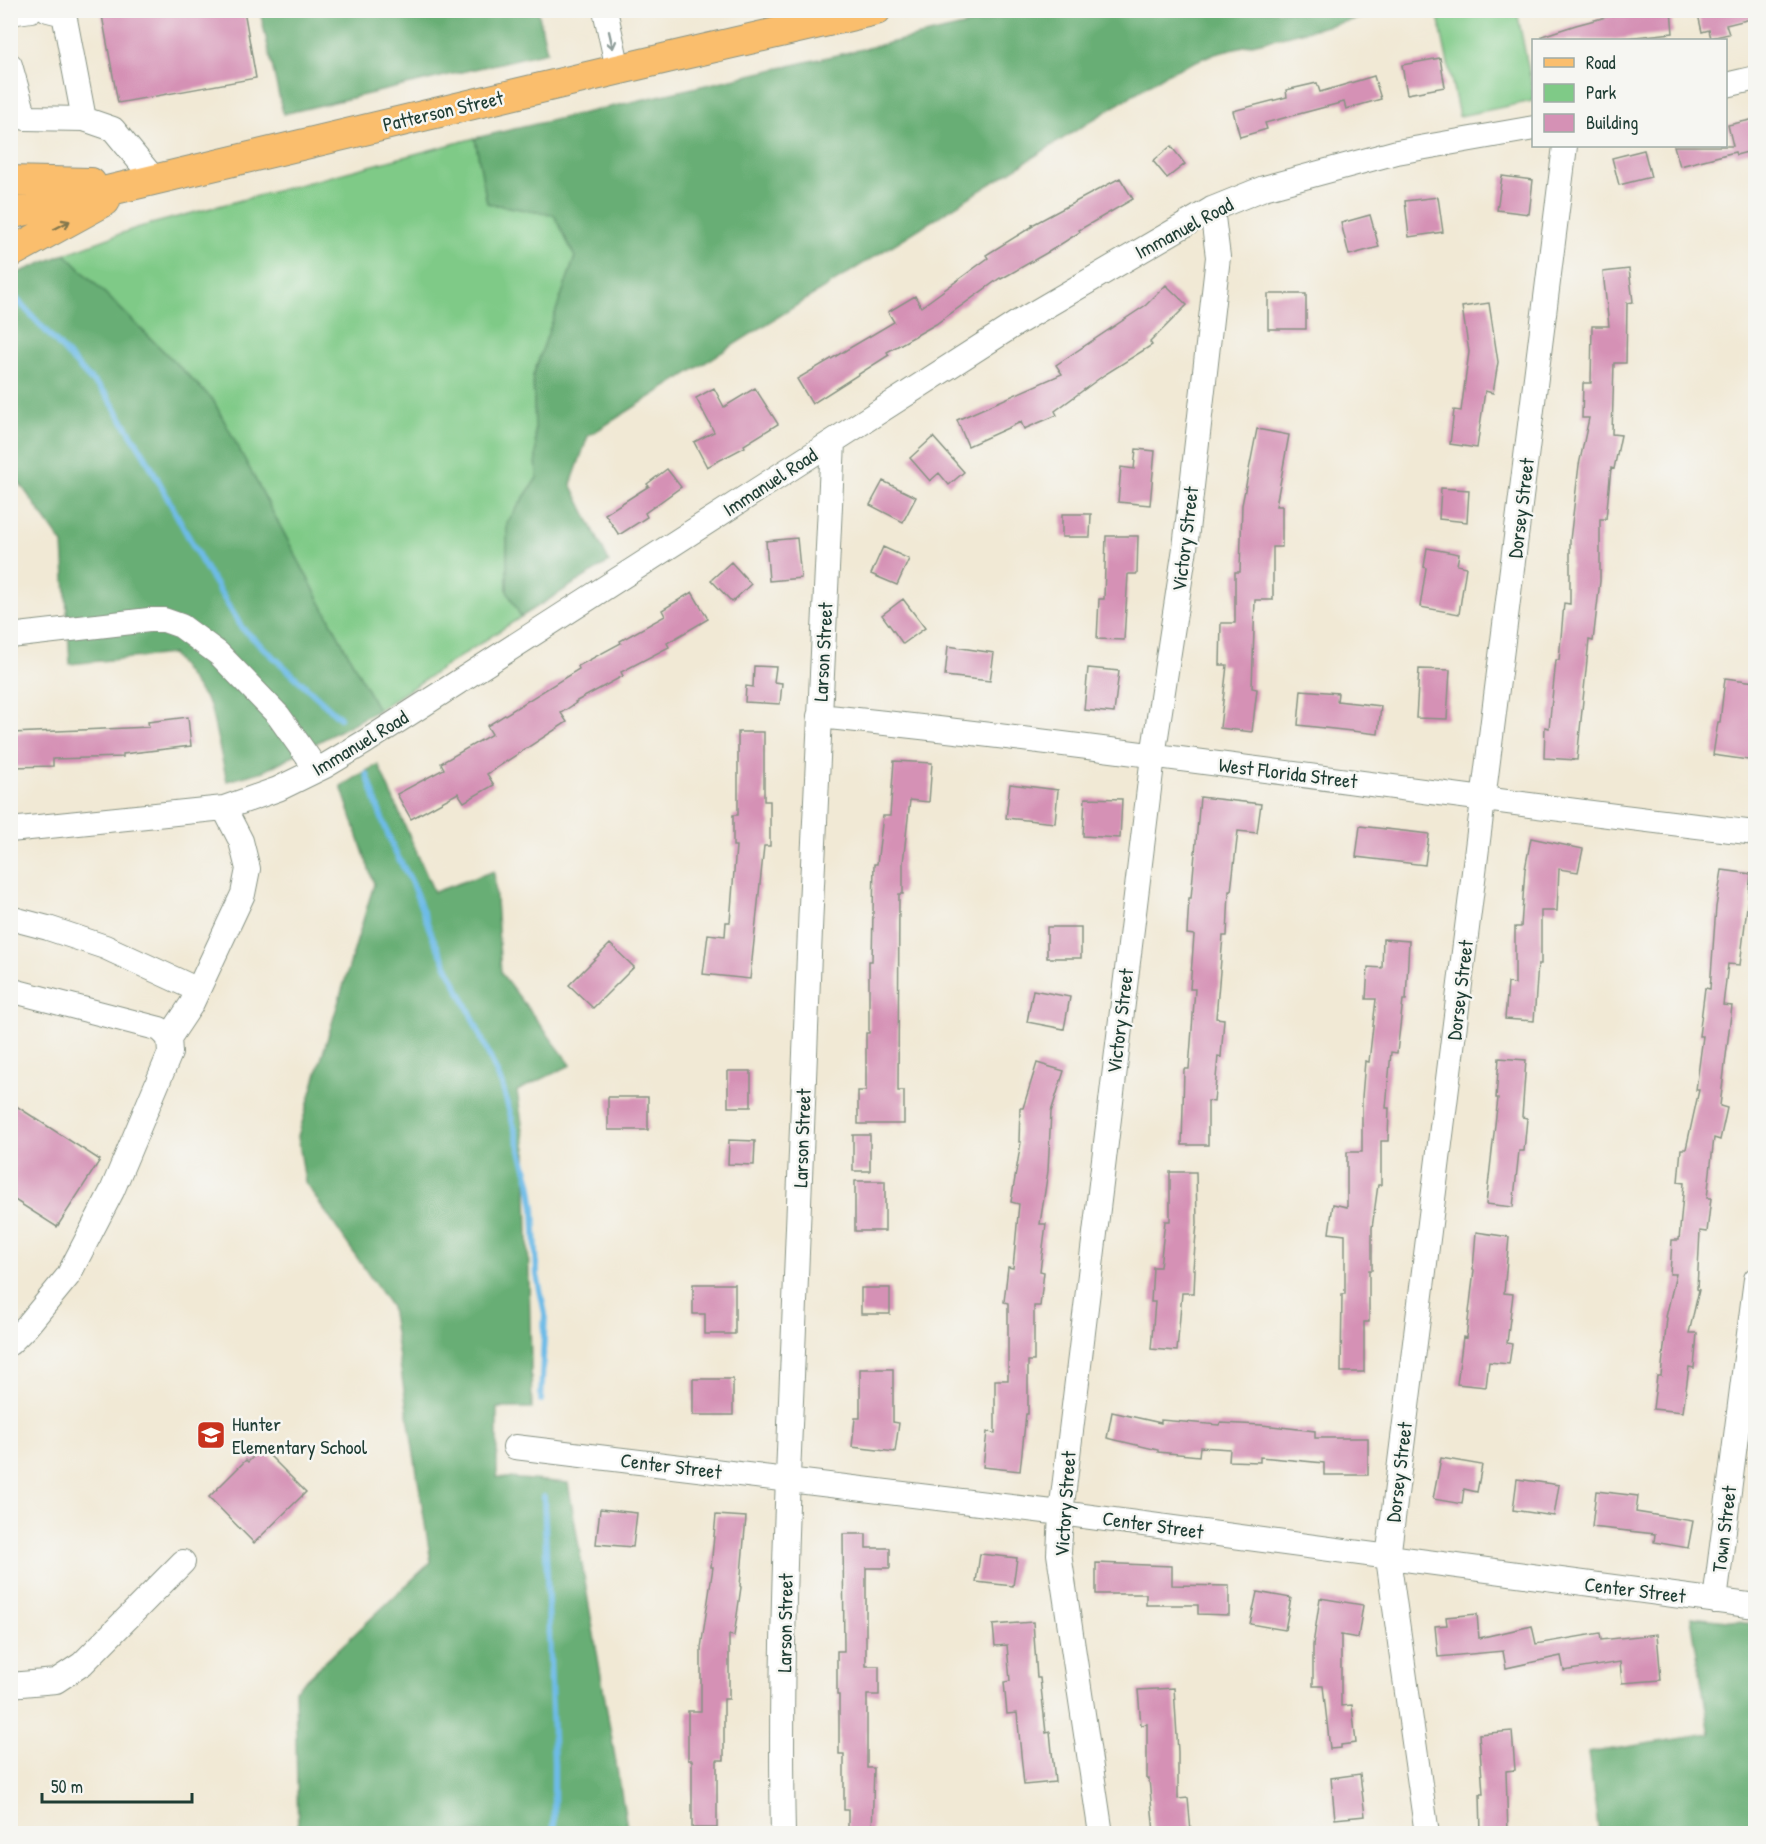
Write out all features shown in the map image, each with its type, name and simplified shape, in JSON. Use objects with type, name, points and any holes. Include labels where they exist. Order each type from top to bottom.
[{"type":"main road","name":"Patterson Street","points":[[10,214],[876,10]]},
{"type":"main road","points":[[10,181],[88,183],[148,180]]},
{"type":"main road","points":[[10,253],[148,180]]},
{"type":"street","points":[[10,13],[31,10]]},
{"type":"street","points":[[48,10],[64,14],[84,119]]},
{"type":"street","points":[[605,10],[618,69]]},
{"type":"street","points":[[10,65],[25,118],[84,119],[113,129],[148,180]]},
{"type":"street","points":[[1727,85],[1755,78]]},
{"type":"street","name":"Immanuel Road","points":[[10,830],[224,808],[278,789],[317,770],[375,735],[1017,323],[1212,209],[1264,189],[1397,152],[1532,128]]},
{"type":"street","name":"Dorsey Street","points":[[1427,1833],[1388,1558],[1565,147]]},
{"type":"street","name":"Victory Street","points":[[1101,1833],[1059,1554],[1061,1513],[1153,756],[1185,548],[1218,257],[1212,209]]},
{"type":"street","name":"Larson Street","points":[[783,1833],[781,1758],[788,1479],[819,716],[833,442]]},
{"type":"street","points":[[10,636],[149,620],[164,620],[181,626],[219,654],[278,715],[317,770]]},
{"type":"street","name":"West Florida Street","points":[[819,716],[970,731],[1755,833]]},
{"type":"street","points":[[10,1343],[68,1276],[112,1191],[170,1053],[169,1038],[192,1005],[243,894],[248,869],[241,841],[224,808]]},
{"type":"street","points":[[10,918],[105,947],[198,990]]},
{"type":"street","points":[[10,990],[160,1029],[169,1038]]},
{"type":"street","name":"Town Street","points":[[1714,1601],[1755,1279]]},
{"type":"street","name":"Center Street","points":[[515,1447],[1061,1513],[1755,1606]]},
{"type":"street","points":[[10,1685],[56,1681],[82,1664],[183,1562]]},
{"type":"green space","points":[[1033,10],[1389,11],[1215,53],[1166,74],[588,436],[571,484],[609,562],[521,617],[507,591],[507,523],[537,478],[533,376],[575,257],[554,215],[487,203],[475,138]]},
{"type":"green space","points":[[260,11],[538,11],[547,52],[283,114]]},
{"type":"green space","points":[[1437,11],[1517,11],[1532,87],[1532,101],[1459,116]]},
{"type":"green space","points":[[475,138],[487,203],[554,215],[575,257],[533,376],[537,478],[507,523],[507,591],[521,617],[378,710],[213,400],[65,254],[136,228]]},
{"type":"green space","points":[[65,254],[213,400],[378,710],[264,771],[227,781],[210,705],[172,654],[70,664],[63,544],[11,471],[10,276]]},
{"type":"green space","points":[[378,764],[434,892],[494,871],[501,973],[571,1065],[517,1091],[526,1149],[532,1408],[497,1408],[497,1477],[568,1483],[628,1833],[298,1833],[295,1690],[431,1562],[391,1307],[305,1182],[298,1136],[374,884],[341,786]]},
{"type":"green space","points":[[1691,1617],[1755,1624],[1755,1833],[1599,1833],[1588,1753],[1710,1734]]},
{"type":"building","points":[[101,10],[244,10],[256,78],[118,103]]},
{"type":"building","points":[[1671,10],[1673,33],[1617,39],[1543,39],[1542,36],[1621,13]]},
{"type":"building","points":[[1697,10],[1755,10],[1755,18],[1726,25],[1729,34],[1711,38],[1709,30],[1702,32]]},
{"type":"building","points":[[1440,58],[1445,87],[1407,94],[1402,65]]},
{"type":"building","points":[[1374,76],[1381,99],[1346,109],[1344,102],[1265,123],[1267,129],[1240,137],[1233,111],[1287,97],[1286,90],[1317,83],[1320,92]]},
{"type":"building","points":[[1755,119],[1755,150],[1736,155],[1735,152],[1680,166],[1674,147],[1733,146],[1728,125]]},
{"type":"building","points":[[1171,146],[1185,164],[1167,178],[1153,161]]},
{"type":"building","points":[[1644,150],[1651,177],[1619,185],[1612,158]]},
{"type":"building","points":[[1502,176],[1533,180],[1529,214],[1497,210]]},
{"type":"building","points":[[1120,178],[1133,199],[1079,230],[1080,232],[1050,251],[1000,278],[936,324],[887,352],[889,355],[812,404],[797,379],[894,322],[888,312],[915,296],[921,307],[988,258],[986,255],[1032,225]]},
{"type":"building","points":[[1438,197],[1443,232],[1409,237],[1405,201]]},
{"type":"building","points":[[1370,215],[1379,247],[1349,255],[1341,223]]},
{"type":"building","points":[[1629,269],[1633,302],[1627,303],[1626,363],[1614,363],[1612,434],[1621,435],[1614,469],[1611,468],[1606,519],[1600,519],[1600,581],[1593,641],[1589,640],[1577,760],[1544,758],[1545,727],[1549,728],[1556,660],[1559,660],[1564,603],[1570,604],[1570,540],[1579,465],[1589,418],[1582,418],[1583,383],[1591,383],[1592,326],[1609,326],[1603,272]]},
{"type":"building","points":[[1166,285],[1187,305],[1150,342],[1152,345],[1104,375],[1055,411],[1057,415],[1024,429],[1021,422],[968,446],[957,420],[1062,374],[1056,365],[1146,305]]},
{"type":"building","points":[[1268,294],[1306,294],[1306,329],[1268,329]]},
{"type":"building","points":[[1489,303],[1498,362],[1493,393],[1485,391],[1477,448],[1450,444],[1454,410],[1461,411],[1469,352],[1462,307]]},
{"type":"building","points":[[714,388],[724,407],[755,388],[778,424],[744,445],[745,447],[707,467],[694,442],[714,432],[696,398]]},
{"type":"building","points":[[1257,429],[1289,435],[1276,506],[1282,506],[1282,547],[1273,547],[1273,600],[1255,600],[1252,688],[1257,689],[1252,732],[1220,728],[1227,665],[1220,665],[1221,623],[1235,623],[1235,572],[1240,572],[1242,505]]},
{"type":"building","points":[[933,437],[964,472],[949,485],[939,473],[930,481],[910,458]]},
{"type":"building","points":[[1136,449],[1155,451],[1150,505],[1118,502],[1121,467],[1134,469]]},
{"type":"building","points":[[667,469],[681,487],[645,513],[647,517],[619,535],[605,514],[649,486],[647,484]]},
{"type":"building","points":[[883,481],[916,497],[903,522],[870,505]]},
{"type":"building","points":[[1441,488],[1469,490],[1467,522],[1439,519]]},
{"type":"building","points":[[1062,514],[1091,514],[1090,537],[1062,537]]},
{"type":"building","points":[[1106,536],[1138,536],[1137,574],[1128,574],[1124,640],[1097,639],[1099,599],[1104,599]]},
{"type":"building","points":[[797,538],[801,578],[769,581],[766,541]]},
{"type":"building","points":[[883,547],[909,559],[897,585],[871,574]]},
{"type":"building","points":[[1427,548],[1459,554],[1457,565],[1466,567],[1459,614],[1420,607]]},
{"type":"building","points":[[731,562],[751,584],[732,602],[711,580]]},
{"type":"building","points":[[692,592],[708,619],[667,643],[669,647],[621,672],[623,676],[575,702],[561,713],[567,722],[487,774],[494,785],[464,802],[458,793],[411,819],[397,794],[444,769],[441,763],[492,734],[487,726],[579,669],[578,666],[665,616],[662,610]]},
{"type":"building","points":[[903,599],[925,628],[903,644],[882,615]]},
{"type":"building","points":[[948,646],[994,653],[990,681],[945,676]]},
{"type":"building","points":[[754,666],[776,667],[774,682],[782,683],[780,704],[745,702],[746,686],[753,687]]},
{"type":"building","points":[[1088,668],[1119,671],[1114,713],[1084,710]]},
{"type":"building","points":[[1419,669],[1450,670],[1447,719],[1416,718]]},
{"type":"building","points":[[1725,678],[1755,682],[1755,761],[1713,755],[1718,722],[1720,722]]},
{"type":"building","points":[[1301,690],[1338,693],[1337,701],[1381,706],[1378,734],[1298,725]]},
{"type":"building","points":[[188,717],[191,746],[123,754],[123,757],[53,759],[53,766],[13,767],[12,733],[149,727],[148,722]]},
{"type":"building","points":[[738,732],[764,732],[764,801],[770,801],[770,846],[764,846],[750,979],[703,974],[708,934],[725,936],[726,922],[730,922],[736,846],[733,846],[733,815],[738,815]]},
{"type":"building","points":[[894,761],[932,763],[929,802],[910,800],[903,863],[903,894],[899,894],[898,1091],[904,1091],[904,1124],[858,1124],[858,1091],[866,1091],[866,1033],[869,1033],[869,961],[872,961],[874,864],[877,864],[883,816],[890,816]]},
{"type":"building","points":[[1010,784],[1058,790],[1055,823],[1006,818]]},
{"type":"building","points":[[1200,797],[1261,804],[1257,833],[1238,831],[1231,891],[1229,891],[1227,936],[1223,936],[1216,1018],[1224,1019],[1214,1102],[1208,1101],[1208,1145],[1182,1145],[1184,1069],[1189,1069],[1195,989],[1190,989],[1194,935],[1187,934]]},
{"type":"building","points":[[1085,798],[1122,799],[1120,838],[1083,836]]},
{"type":"building","points":[[1360,826],[1429,834],[1425,865],[1356,857]]},
{"type":"building","points":[[1531,838],[1583,849],[1578,872],[1559,869],[1557,911],[1541,911],[1541,964],[1538,964],[1534,1021],[1505,1019],[1508,983],[1515,984],[1515,927],[1521,927],[1525,869]]},
{"type":"building","points":[[1722,870],[1751,874],[1740,965],[1728,964],[1723,1005],[1732,1006],[1720,1106],[1727,1108],[1720,1140],[1714,1138],[1707,1198],[1711,1198],[1707,1232],[1700,1231],[1697,1289],[1699,1290],[1689,1333],[1697,1333],[1694,1368],[1689,1367],[1683,1412],[1653,1409],[1657,1376],[1661,1376],[1666,1317],[1676,1274],[1670,1274],[1672,1240],[1679,1240],[1684,1183],[1678,1182],[1681,1149],[1686,1149],[1699,1090],[1696,1090],[1703,1036],[1699,1036],[1705,988],[1710,989],[1716,907]]},
{"type":"building","points":[[1047,927],[1081,927],[1081,958],[1047,958]]},
{"type":"building","points":[[1383,939],[1409,941],[1406,1000],[1403,1000],[1397,1053],[1391,1052],[1386,1108],[1389,1108],[1388,1141],[1381,1141],[1381,1185],[1378,1185],[1372,1228],[1372,1270],[1369,1270],[1369,1322],[1364,1322],[1364,1372],[1341,1372],[1345,1235],[1329,1233],[1333,1204],[1347,1207],[1347,1152],[1362,1152],[1362,1097],[1365,1061],[1369,1062],[1376,999],[1366,999],[1368,967],[1382,968]]},
{"type":"building","points":[[610,944],[634,967],[593,1008],[569,985]]},
{"type":"building","points":[[1033,990],[1070,997],[1064,1029],[1027,1022]]},
{"type":"building","points":[[1499,1058],[1526,1060],[1522,1117],[1527,1118],[1524,1151],[1519,1151],[1513,1207],[1486,1204],[1498,1098],[1496,1098]]},
{"type":"building","points":[[1037,1063],[1064,1071],[1051,1112],[1048,1171],[1040,1224],[1046,1224],[1040,1271],[1044,1272],[1040,1306],[1034,1306],[1034,1361],[1028,1361],[1028,1414],[1026,1414],[1020,1471],[983,1467],[987,1432],[995,1433],[995,1380],[1008,1380],[1008,1303],[1004,1302],[1008,1267],[1013,1268],[1019,1204],[1011,1202],[1021,1142],[1019,1142],[1020,1108],[1023,1108]]},
{"type":"building","points":[[728,1071],[751,1071],[751,1107],[728,1107]]},
{"type":"building","points":[[608,1097],[648,1097],[648,1130],[608,1130]]},
{"type":"building","points":[[10,1102],[100,1160],[57,1227],[10,1197]]},
{"type":"building","points":[[853,1135],[870,1135],[870,1171],[853,1171]]},
{"type":"building","points":[[729,1140],[755,1141],[754,1165],[728,1164]]},
{"type":"building","points":[[1170,1172],[1196,1172],[1197,1223],[1193,1269],[1195,1269],[1194,1293],[1182,1293],[1177,1351],[1151,1349],[1155,1302],[1151,1302],[1153,1267],[1160,1267],[1165,1221],[1170,1221]]},
{"type":"building","points":[[855,1181],[885,1181],[885,1231],[855,1231]]},
{"type":"building","points":[[1476,1232],[1509,1237],[1504,1293],[1513,1294],[1507,1343],[1512,1344],[1509,1364],[1489,1362],[1486,1387],[1457,1384],[1463,1337],[1466,1338]]},
{"type":"building","points":[[693,1284],[735,1284],[735,1334],[705,1334],[705,1314],[693,1314]]},
{"type":"building","points":[[861,1288],[890,1288],[890,1314],[861,1314]]},
{"type":"building","points":[[860,1369],[893,1369],[893,1422],[899,1423],[895,1452],[852,1447],[855,1418],[860,1418]]},
{"type":"building","points":[[693,1379],[733,1379],[733,1415],[693,1415]]},
{"type":"building","points":[[1112,1412],[1161,1423],[1161,1420],[1219,1425],[1220,1423],[1262,1425],[1315,1431],[1315,1438],[1368,1438],[1368,1475],[1324,1475],[1324,1463],[1260,1457],[1260,1462],[1229,1461],[1230,1449],[1200,1447],[1199,1456],[1158,1452],[1158,1450],[1107,1438]]},
{"type":"building","points":[[262,1448],[306,1492],[254,1543],[209,1497],[246,1460],[248,1462]]},
{"type":"building","points":[[1441,1458],[1482,1465],[1477,1492],[1464,1489],[1462,1504],[1433,1499]]},
{"type":"building","points":[[1517,1479],[1559,1485],[1554,1516],[1513,1510]]},
{"type":"building","points":[[1596,1491],[1638,1496],[1636,1512],[1693,1521],[1688,1548],[1654,1542],[1655,1534],[1592,1527]]},
{"type":"building","points":[[600,1509],[637,1513],[633,1547],[596,1544]]},
{"type":"building","points":[[716,1515],[746,1517],[741,1587],[734,1636],[729,1635],[729,1699],[724,1699],[724,1760],[717,1760],[717,1828],[692,1828],[692,1760],[688,1760],[688,1711],[701,1711],[701,1648],[713,1567],[711,1567]]},
{"type":"building","points":[[843,1534],[866,1534],[866,1548],[890,1548],[890,1568],[866,1568],[866,1666],[879,1666],[879,1695],[867,1695],[867,1768],[874,1768],[872,1833],[848,1833],[848,1810],[844,1810],[844,1754],[839,1754],[839,1695],[837,1695],[837,1651],[844,1651]]},
{"type":"building","points":[[980,1554],[1017,1558],[1013,1586],[976,1582]]},
{"type":"building","points":[[1096,1563],[1172,1566],[1172,1585],[1229,1586],[1229,1615],[1198,1614],[1198,1605],[1146,1605],[1146,1594],[1096,1594]]},
{"type":"building","points":[[1257,1592],[1291,1598],[1285,1630],[1250,1624]]},
{"type":"building","points":[[1320,1598],[1363,1605],[1358,1638],[1341,1635],[1341,1706],[1352,1705],[1356,1743],[1341,1745],[1341,1748],[1330,1749],[1323,1686],[1313,1686],[1313,1645]]},
{"type":"building","points":[[1477,1614],[1479,1638],[1532,1626],[1536,1644],[1600,1633],[1601,1640],[1657,1634],[1661,1680],[1622,1683],[1620,1662],[1564,1671],[1561,1656],[1506,1668],[1503,1651],[1438,1657],[1435,1626],[1447,1625],[1446,1617]]},
{"type":"building","points":[[1033,1622],[1037,1678],[1040,1678],[1046,1733],[1050,1732],[1055,1782],[1024,1785],[1017,1713],[1007,1714],[1004,1682],[1010,1681],[1007,1645],[995,1646],[993,1625]]},
{"type":"building","points":[[1174,1688],[1178,1799],[1188,1798],[1191,1832],[1154,1833],[1149,1779],[1147,1779],[1147,1724],[1141,1725],[1138,1690]]},
{"type":"building","points":[[1512,1731],[1515,1770],[1506,1771],[1508,1833],[1481,1833],[1480,1794],[1483,1794],[1479,1734]]},
{"type":"building","points":[[1360,1774],[1365,1816],[1335,1819],[1331,1778]]},
{"type":"waterway","points":[[13,295],[106,394],[145,456],[202,562],[242,628],[340,718]]},
{"type":"waterway","points":[[367,774],[394,850],[411,881],[433,938],[469,1010],[502,1085],[530,1182],[534,1208],[537,1275],[545,1314],[541,1400]]},
{"type":"waterway","points":[[544,1497],[554,1764],[554,1834]]},
{"type":"place","name":"Hunter Elementary School","points":[[211,1435]]}]
